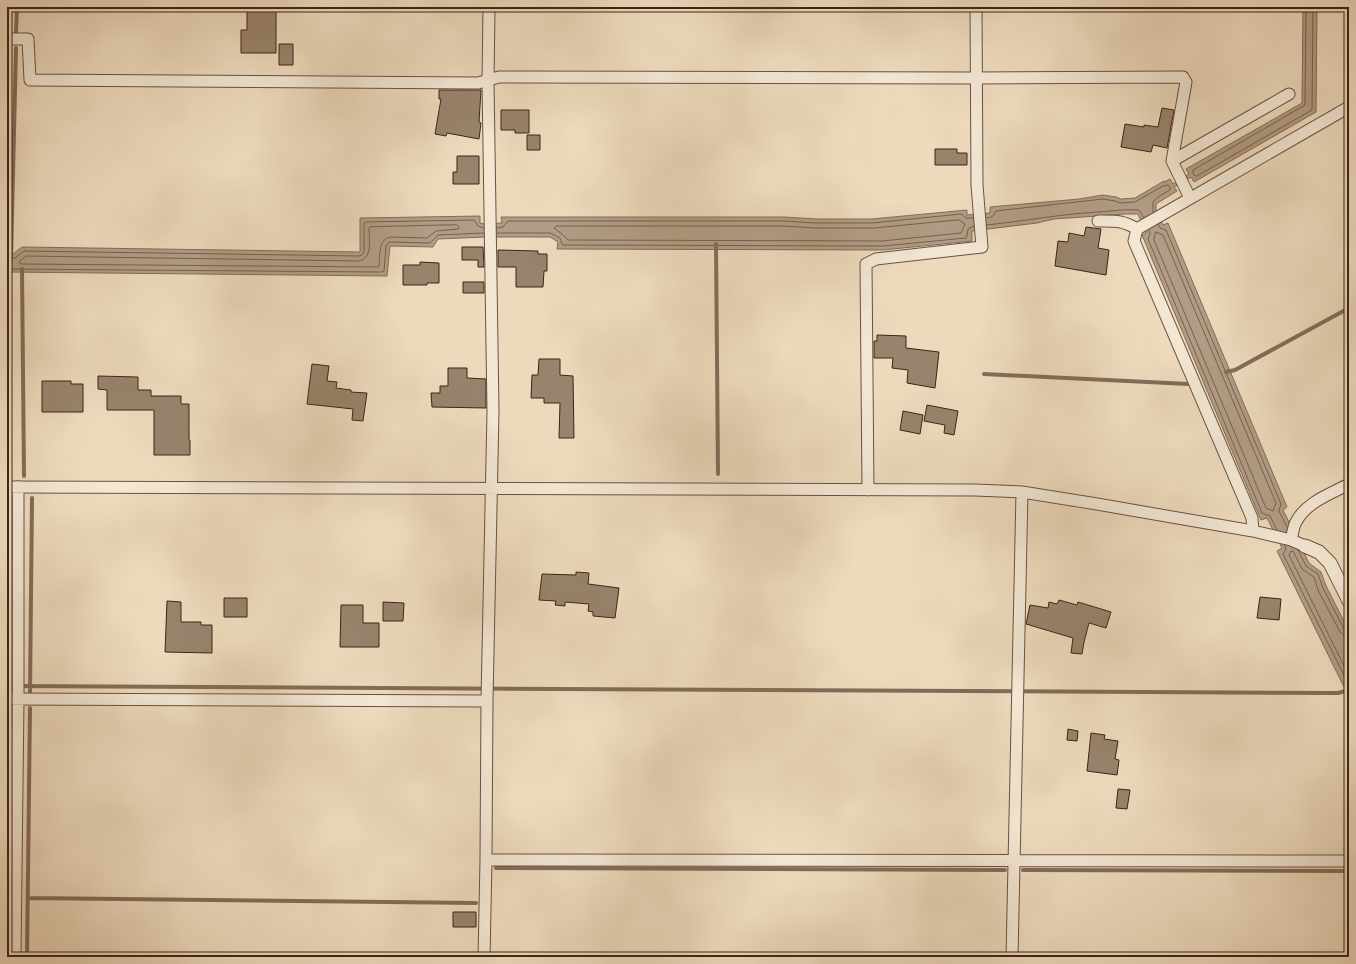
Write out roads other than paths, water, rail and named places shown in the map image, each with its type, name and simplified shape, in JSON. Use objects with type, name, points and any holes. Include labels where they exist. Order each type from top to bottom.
[{"type":"street","points":[[484,957],[487,698],[493,411],[488,81],[489,7]]},
{"type":"street","points":[[868,490],[866,264],[876,258],[982,247],[977,185],[976,7]]},
{"type":"street","points":[[7,39],[28,40],[30,80],[470,83],[488,81],[499,77],[1183,77],[1186,82],[1172,161],[1190,198]]},
{"type":"street","points":[[1172,161],[1289,94]]},
{"type":"street","points":[[1253,531],[1252,518],[1134,241],[1139,228],[1349,107]]},
{"type":"street","points":[[1098,221],[1117,221],[1139,228]]},
{"type":"street","points":[[1291,540],[1296,522],[1304,509],[1349,484]]},
{"type":"street","points":[[15,957],[14,697],[18,679],[13,487],[975,490],[1022,492],[1253,531],[1291,540],[1319,552],[1330,563],[1349,601]]},
{"type":"street","points":[[1012,957],[1022,492]]},
{"type":"street","points":[[14,697],[487,698]]},
{"type":"street","points":[[486,860],[1349,861]]},
{"type":"water","points":[[1303,7],[1317,7],[1316,112],[1194,182],[1191,177],[1174,187],[1177,191],[1156,204],[1156,209],[1163,225],[1168,223],[1287,507],[1283,510],[1309,563],[1321,572],[1326,586],[1349,631],[1349,690],[1344,687],[1277,551],[1282,548],[1267,518],[1261,520],[1142,235],[1146,233],[1138,214],[1054,219],[1037,223],[972,231],[972,241],[883,250],[557,249],[558,242],[550,237],[438,239],[433,247],[390,246],[387,276],[7,272],[7,254],[13,254],[22,247],[360,252],[360,218],[480,216],[480,223],[485,224],[502,223],[501,217],[784,217],[816,219],[872,219],[967,210],[967,215],[990,213],[990,207],[1079,199],[1103,195],[1121,199],[1135,198],[1164,181],[1170,179],[1173,184],[1189,174],[1186,169],[1302,103]]},
{"type":"waterway","points":[[16,32],[17,7]]},
{"type":"waterway","points":[[11,259],[16,48]]},
{"type":"waterway","points":[[716,244],[718,474]]},
{"type":"waterway","points":[[22,269],[24,476]]},
{"type":"waterway","points":[[1226,372],[1235,370],[1349,308]]},
{"type":"waterway","points":[[984,374],[1188,384]]},
{"type":"waterway","points":[[30,694],[32,498]]},
{"type":"waterway","points":[[7,686],[1338,693],[1349,690]]},
{"type":"waterway","points":[[27,957],[30,708]]},
{"type":"waterway","points":[[496,868],[1005,870]]},
{"type":"waterway","points":[[1023,870],[1349,871]]},
{"type":"waterway","points":[[28,898],[476,903]]}]
